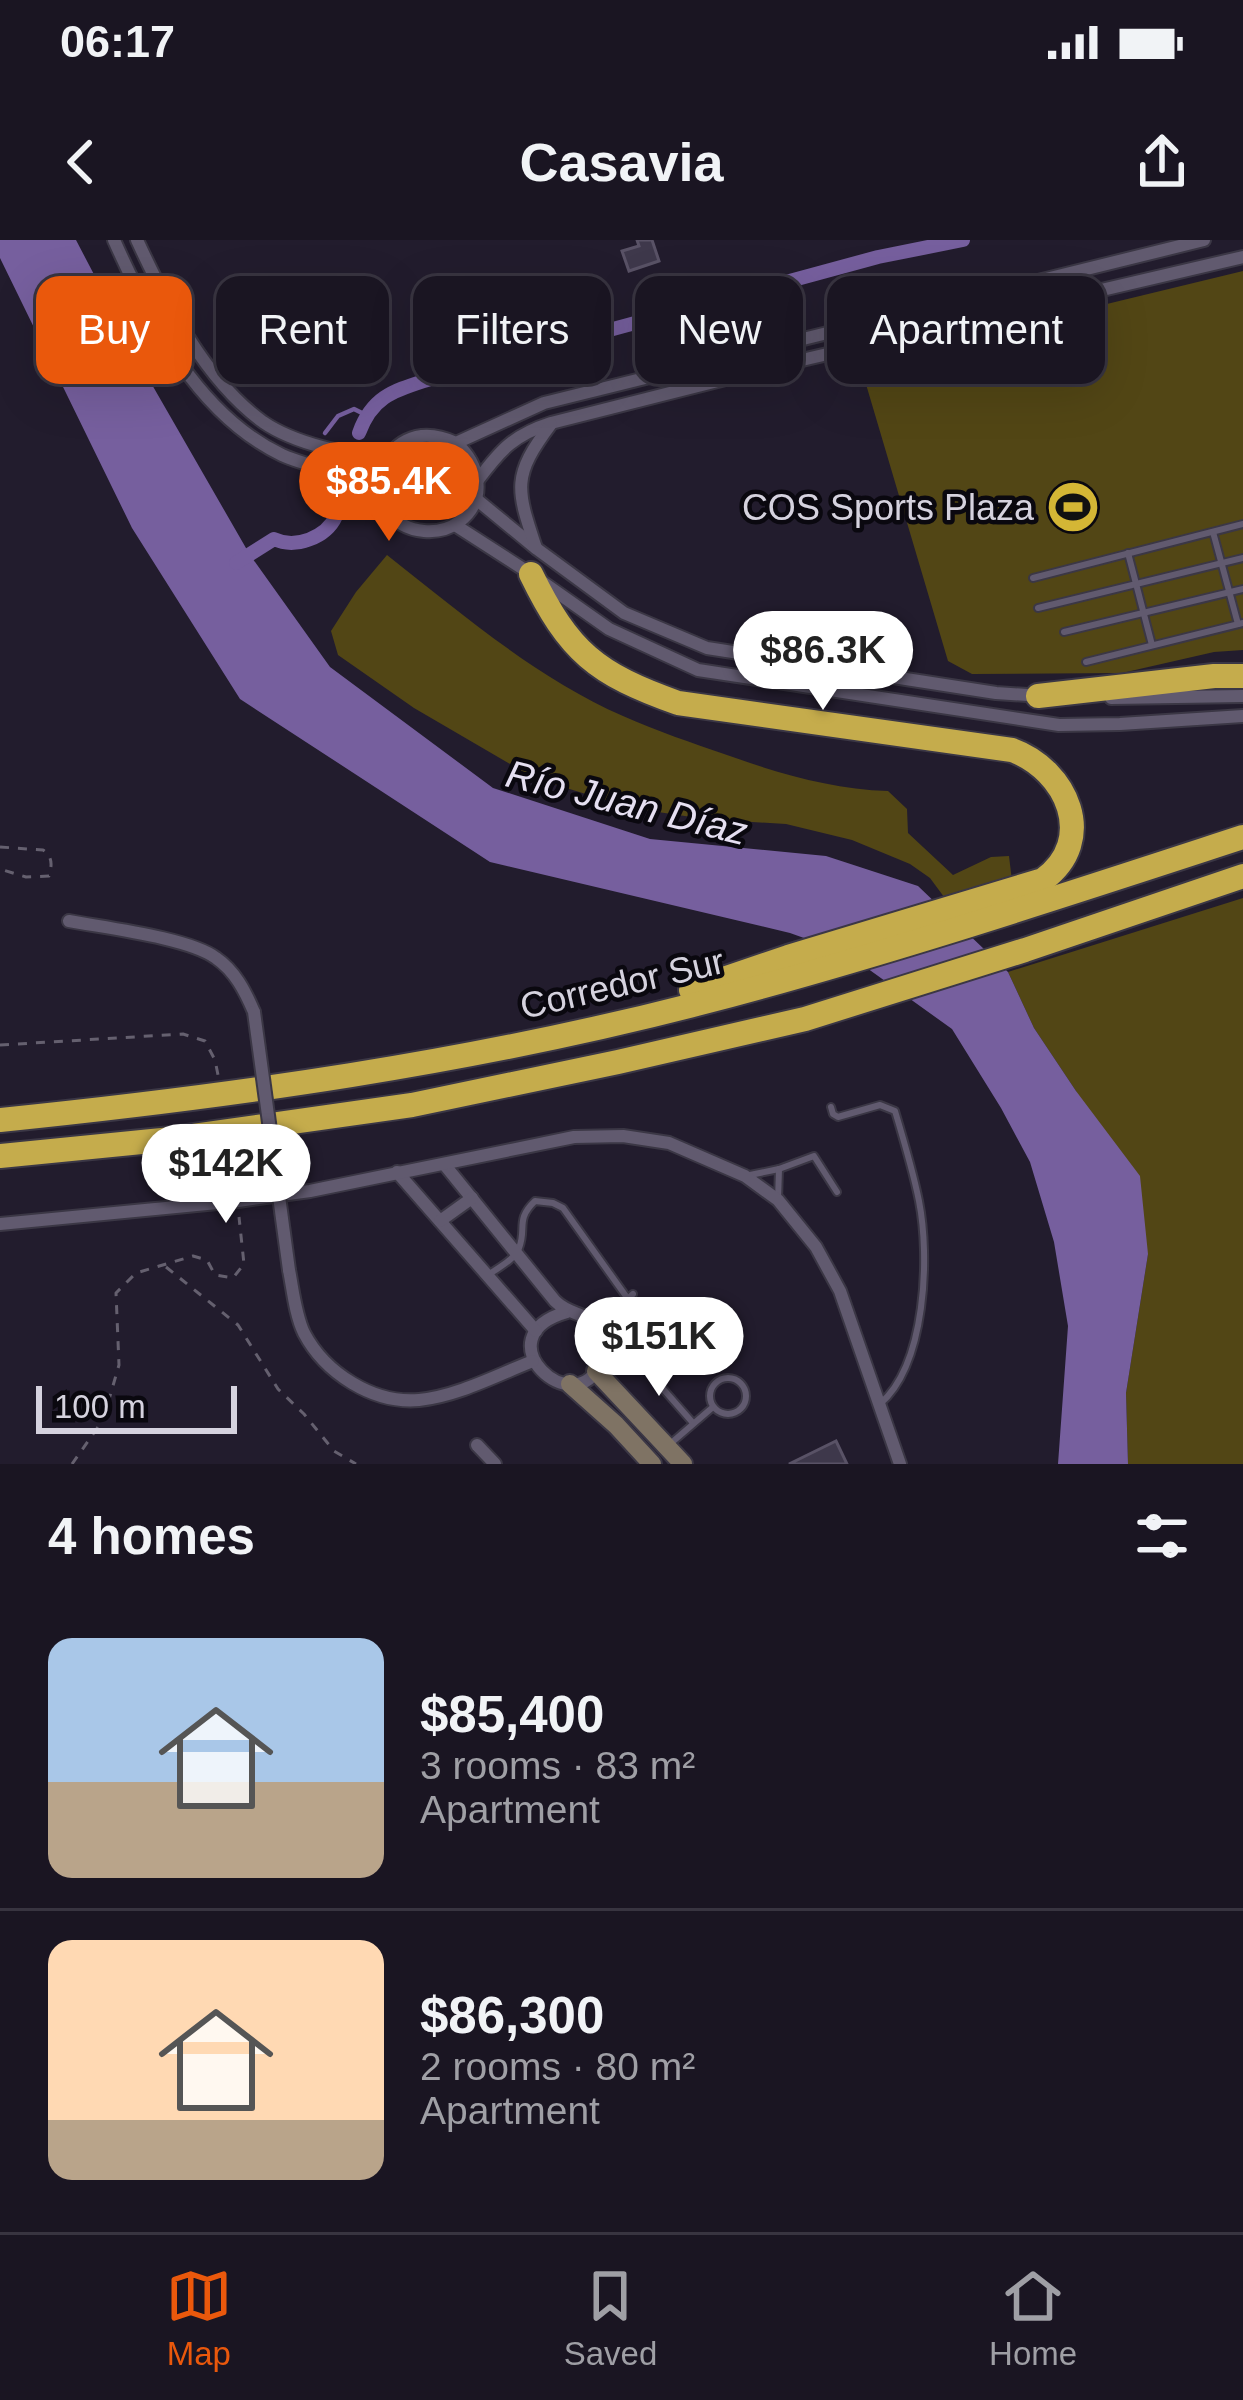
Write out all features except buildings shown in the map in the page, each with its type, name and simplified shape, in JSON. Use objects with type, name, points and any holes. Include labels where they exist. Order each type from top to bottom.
[{"type":"highway","points":[[534,561],[551,616],[581,653],[632,687],[678,703],[1002,748],[1042,765],[1063,791],[1070,812],[1067,851],[1043,880],[1002,905]]},
{"type":"highway","points":[[1038,696],[1243,676]]},
{"type":"highway","name":"Corredor Sur","points":[[0,1120],[167,1103],[402,1067],[549,1038],[1243,837]]},
{"type":"highway","name":"Corredor Sur","points":[[0,1156],[172,1139],[412,1105],[618,1063],[805,1019],[1243,876]]},
{"type":"street","points":[[114,240],[136,288],[188,374],[238,426],[260,443],[307,465],[380,484]]},
{"type":"street","points":[[137,240],[192,344],[238,401],[267,425],[314,444],[387,458]]},
{"type":"street","points":[[1055,276],[1204,240]]},
{"type":"street","points":[[1105,289],[1243,257]]},
{"type":"street","points":[[457,442],[544,403],[827,332]]},
{"type":"street","points":[[819,334],[827,334]]},
{"type":"street","points":[[478,480],[506,445],[551,422],[827,354]]},
{"type":"street","points":[[534,561],[520,503],[520,478],[530,452],[551,422]]},
{"type":"street","points":[[426,434],[457,442],[468,453],[478,480],[468,514],[435,532],[415,530],[397,520],[385,504],[380,484],[387,458],[397,446],[426,434]]},
{"type":"street","points":[[476,499],[534,561],[609,629],[698,670],[1059,724],[1243,716]]},
{"type":"street","points":[[455,525],[534,561],[624,613],[707,648],[996,693],[1243,696]]},
{"type":"street","points":[[69,921],[195,946],[218,958],[237,979],[254,1012],[289,1270],[303,1331],[323,1360],[364,1389],[419,1400],[460,1390],[533,1361]]},
{"type":"street","points":[[0,1224],[310,1192],[574,1137],[623,1136],[669,1143],[745,1176],[778,1200],[816,1247],[840,1291],[900,1464]]},
{"type":"street","points":[[444,1164],[567,1312],[589,1319],[597,1328],[604,1349],[596,1371],[570,1384],[542,1374],[533,1361],[531,1346],[536,1331],[549,1317],[567,1312]]},
{"type":"street","points":[[397,1172],[536,1331]]},
{"type":"street","points":[[440,1221],[472,1198]]},
{"type":"street","points":[[596,1371],[683,1464]]},
{"type":"street","points":[[570,1384],[652,1464]]},
{"type":"street","points":[[477,1445],[495,1464]]},
{"type":"lane","points":[[1033,578],[1243,524]]},
{"type":"lane","points":[[1086,662],[1240,624],[1213,532]]},
{"type":"lane","points":[[1128,553],[1152,645]]},
{"type":"lane","points":[[1038,608],[1243,557]]},
{"type":"lane","points":[[1064,632],[1243,589]]},
{"type":"lane","points":[[831,1107],[838,1117],[880,1105],[895,1111],[920,1204],[921,1316],[905,1370],[880,1404]]},
{"type":"lane","points":[[745,1176],[814,1156],[837,1192]]},
{"type":"lane","points":[[778,1200],[779,1169]]},
{"type":"lane","points":[[488,1275],[518,1254],[525,1210],[535,1201],[553,1203],[571,1216],[631,1297],[650,1374],[693,1423]]},
{"type":"lane","points":[[597,1328],[631,1297]]},
{"type":"lane","points":[[731,1378],[743,1385],[746,1400],[739,1411],[725,1414],[713,1407],[710,1393],[718,1381],[731,1378]]},
{"type":"lane","points":[[667,1447],[713,1407]]},
{"type":"path","points":[[0,847],[43,850],[51,867],[49,876],[38,878],[0,869]]},
{"type":"path","points":[[0,1045],[183,1034],[205,1041],[219,1078]]},
{"type":"path","points":[[72,1464],[103,1420],[119,1364],[116,1293],[136,1273],[193,1256],[207,1260],[214,1275],[233,1278],[244,1264],[239,1216]]},
{"type":"path","points":[[165,1266],[238,1325],[278,1389],[334,1451],[356,1464]]},
{"type":"shaded area","points":[[0,240],[76,240],[95,276],[36,276],[36,332],[0,258]]},
{"type":"shaded area","name":"COS Sports Plaza","points":[[1243,271],[1243,650],[1122,673],[972,674],[948,661],[866,384],[1105,384],[1105,305]]},
{"type":"shaded area","points":[[62,384],[152,384],[250,555],[330,667],[493,788],[650,839],[826,856],[918,886],[1008,972],[1034,1028],[1140,1176],[1148,1254],[1126,1393],[1128,1464],[1058,1464],[1068,1326],[1054,1242],[1030,1162],[952,1029],[846,953],[790,933],[490,862],[240,699],[132,528]]},
{"type":"shaded area","points":[[387,555],[500,643],[591,701],[662,732],[767,768],[826,784],[888,791],[907,809],[908,833],[953,875],[991,857],[1009,856],[1012,881],[947,901],[930,878],[910,864],[852,840],[786,824],[631,808],[534,778],[414,708],[338,655],[331,631]]},
{"type":"shaded area","points":[[1243,898],[1243,1464],[1128,1464],[1126,1393],[1148,1254],[1076,1091],[1034,1028],[1008,972]]},
{"type":"waterway","points":[[359,433],[379,402],[397,390],[433,378],[878,257],[963,240]]},
{"type":"waterway","points":[[325,433],[338,416],[354,409],[366,415]]},
{"type":"waterway","points":[[236,563],[274,539],[300,542],[318,536],[337,512],[340,484]]},
{"type":"place","name":"COS Sports Plaza","points":[[1073,507]]},
{"type":"water label","name":"Río Juan Díaz","points":[[627,802]]}]
